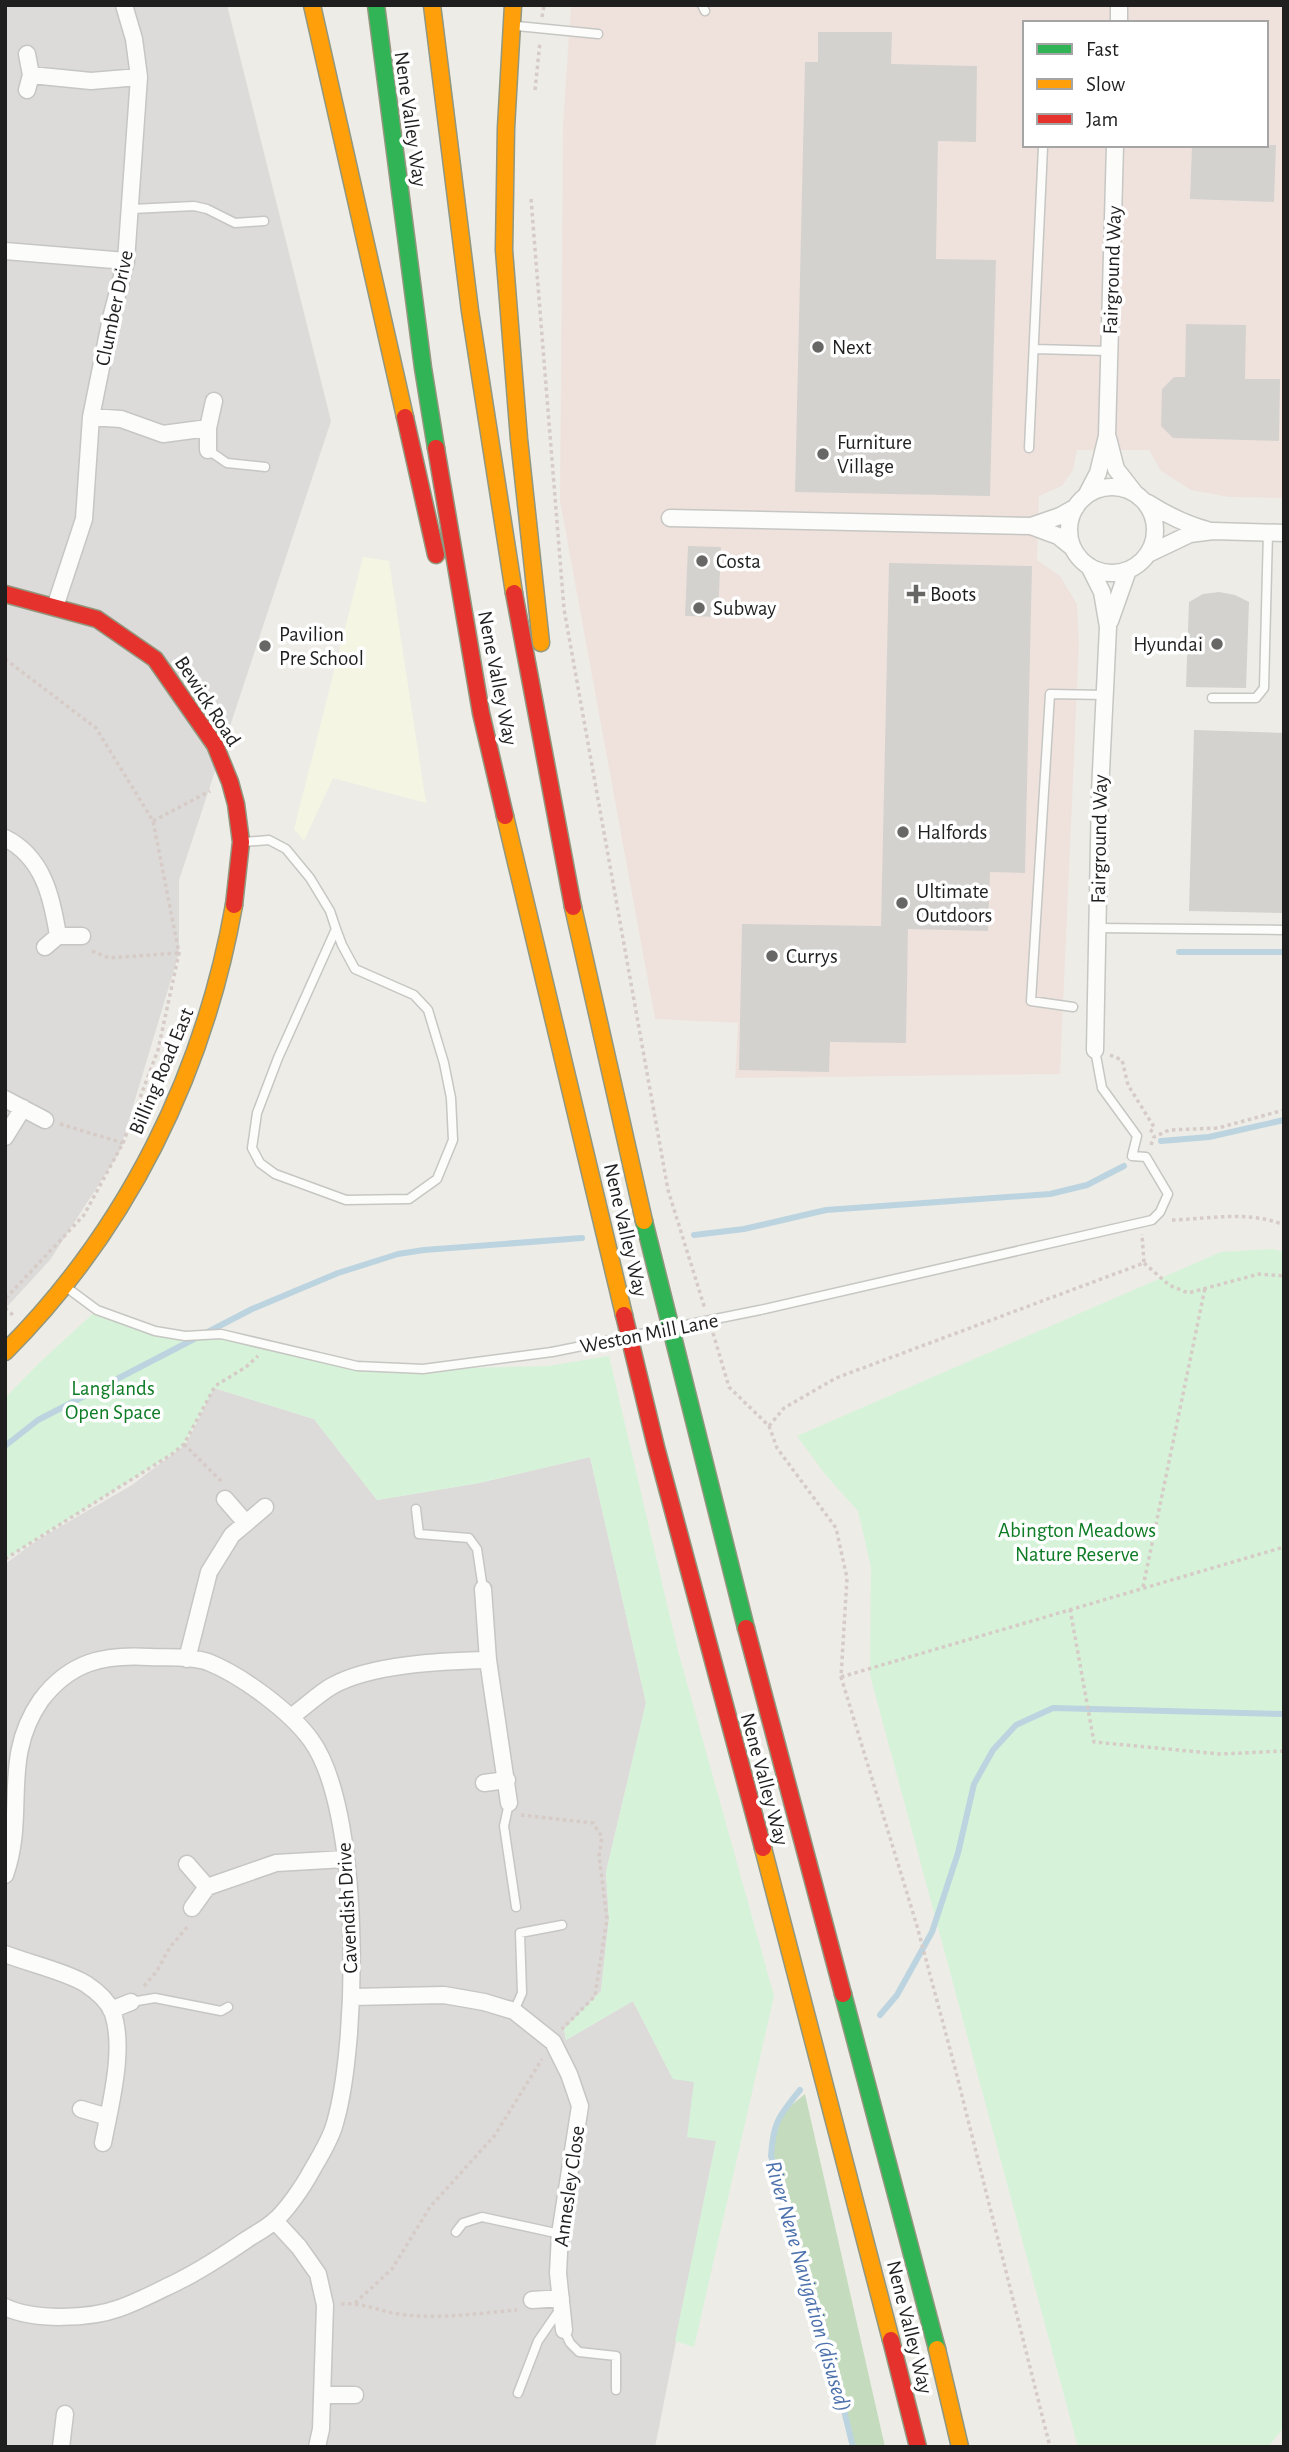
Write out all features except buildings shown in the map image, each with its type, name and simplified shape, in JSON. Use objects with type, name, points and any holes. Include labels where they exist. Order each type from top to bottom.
[{"type":"main road","points":[[313,5],[452,628],[481,713]]},
{"type":"main road","name":"Nene Valley Way","points":[[376,5],[423,368],[481,713],[656,1447],[819,2059],[918,2447]]},
{"type":"main road","name":"Nene Valley Way","points":[[432,5],[457,216],[482,391],[559,842],[643,1221],[960,2447]]},
{"type":"main road","points":[[513,5],[510,26],[504,250],[519,439],[559,842]]},
{"type":"main road","name":"Bewick Road","points":[[5,594],[97,619],[156,659],[215,745],[236,804]]},
{"type":"main road","name":"Billing Road East","points":[[5,1352],[29,1328],[107,1229],[173,1108],[204,1031],[225,954],[238,881],[241,842],[236,804]]},
{"type":"street","name":"Clumber Drive","points":[[55,607],[84,519],[91,417],[111,318],[126,261],[132,209],[139,77],[134,39],[124,5]]},
{"type":"street","points":[[27,54],[29,82],[139,77]]},
{"type":"street","name":"Fairground Way","points":[[1107,436],[1115,147]]},
{"type":"street","points":[[5,251],[126,261]]},
{"type":"street","points":[[208,450],[208,428],[215,401]]},
{"type":"street","points":[[91,417],[121,419],[163,434],[208,428]]},
{"type":"street","points":[[1089,566],[1103,572],[1128,570],[1138,565],[1148,554],[1154,540],[1153,515],[1116,469],[1107,436]]},
{"type":"street","points":[[1073,548],[1070,521],[1098,473],[1107,436]]},
{"type":"street","points":[[1031,526],[1060,516],[1105,487],[1120,487],[1190,526],[1213,531]]},
{"type":"street","points":[[670,518],[1031,526],[1058,536],[1089,566],[1102,592],[1108,627]]},
{"type":"street","points":[[1148,554],[1190,534],[1213,531],[1276,533]]},
{"type":"street","points":[[1108,627],[1117,595],[1128,570]]},
{"type":"street","name":"Fairground Way","points":[[1095,1050],[1108,627]]},
{"type":"street","points":[[5,838],[22,848],[38,865],[53,904],[51,941],[82,936]]},
{"type":"street","points":[[5,1099],[45,1120]]},
{"type":"street","points":[[5,1137],[23,1108]]},
{"type":"street","points":[[225,1499],[246,1523]]},
{"type":"street","points":[[187,1659],[209,1572],[232,1535],[265,1507]]},
{"type":"street","points":[[483,1589],[488,1660],[509,1803]]},
{"type":"street","name":"Cavendish Drive","points":[[5,1875],[10,1860],[9,1820],[13,1767],[20,1732],[39,1701],[61,1676],[91,1661],[127,1656],[207,1662],[243,1682],[292,1716],[313,1743],[326,1770],[343,1832],[350,1895],[352,1997],[348,2057],[335,2126],[311,2174],[275,2221],[203,2269],[118,2309],[85,2315],[45,2316],[20,2314],[5,2307]]},
{"type":"street","points":[[292,1716],[332,1686],[360,1675],[440,1661],[488,1660]]},
{"type":"street","points":[[484,1783],[507,1780]]},
{"type":"street","points":[[192,1908],[207,1887],[276,1863],[345,1859]]},
{"type":"street","points":[[187,1864],[207,1887]]},
{"type":"street","points":[[5,1954],[85,1984],[106,2001],[111,2010],[116,2028],[116,2062],[103,2143]]},
{"type":"street","name":"Annesley Close","points":[[352,1997],[444,1995],[484,2002],[514,2011],[553,2042],[569,2074],[580,2106],[560,2234],[558,2273],[564,2330]]},
{"type":"street","points":[[111,2010],[131,2002]]},
{"type":"street","points":[[81,2109],[108,2117]]},
{"type":"street","points":[[275,2221],[318,2274],[325,2305],[323,2395],[317,2447]]},
{"type":"street","points":[[532,2300],[561,2302]]},
{"type":"street","points":[[323,2395],[355,2395]]},
{"type":"street","points":[[61,2447],[65,2414]]},
{"type":"lane","points":[[510,26],[598,34]]},
{"type":"lane","points":[[1029,448],[1043,147]]},
{"type":"lane","points":[[132,209],[194,206],[208,209],[235,223],[264,220]]},
{"type":"lane","points":[[1034,349],[1109,351]]},
{"type":"lane","points":[[208,450],[227,463],[265,467]]},
{"type":"lane","points":[[1212,698],[1256,698],[1264,688],[1276,533]]},
{"type":"lane","points":[[1073,1007],[1031,1001],[1050,694],[1105,695]]},
{"type":"lane","points":[[241,842],[269,840],[286,849],[310,878],[330,911],[355,970],[414,995],[428,1010],[451,1098],[453,1140],[437,1179],[409,1199],[346,1200],[275,1174],[260,1163],[252,1148],[257,1113],[336,929]]},
{"type":"lane","points":[[1097,928],[1284,930]]},
{"type":"lane","points":[[1095,1050],[1102,1088],[1137,1136],[1132,1156],[1146,1157],[1168,1194],[1160,1212],[1152,1220]]},
{"type":"lane","name":"Weston Mill Lane","points":[[63,1285],[97,1310],[155,1331],[185,1336],[221,1334],[357,1366],[423,1369],[552,1352],[760,1310],[1141,1225],[1152,1220]]},
{"type":"lane","points":[[416,1509],[419,1534],[469,1538],[477,1549],[483,1589]]},
{"type":"lane","points":[[509,1803],[504,1826],[516,1907]]},
{"type":"lane","points":[[514,2011],[522,1993],[520,1933],[562,1925]]},
{"type":"lane","points":[[131,2002],[155,1998],[221,2011],[228,2007]]},
{"type":"lane","points":[[456,2232],[463,2223],[482,2217],[560,2234]]},
{"type":"lane","points":[[517,2393],[538,2341],[561,2302]]},
{"type":"lane","points":[[564,2330],[570,2343],[579,2352],[616,2356],[616,2390]]},
{"type":"path","points":[[534,92],[544,5]]},
{"type":"path","points":[[531,197],[564,609],[668,1190],[705,1308]]},
{"type":"path","points":[[5,659],[96,729],[153,821],[179,953],[158,1050],[122,1143],[84,1215],[5,1299]]},
{"type":"path","points":[[153,821],[230,782]]},
{"type":"path","points":[[51,941],[108,958],[179,953]]},
{"type":"path","points":[[1095,1050],[1122,1060],[1128,1085],[1154,1127],[1132,1156]]},
{"type":"path","points":[[1146,1157],[1154,1138],[1169,1130],[1218,1128],[1284,1110]]},
{"type":"path","points":[[45,1120],[122,1143]]},
{"type":"path","points":[[1152,1220],[1232,1215],[1268,1218],[1284,1225]]},
{"type":"path","points":[[1141,1225],[1144,1264],[1168,1285],[1188,1293],[1259,1274],[1284,1276]]},
{"type":"path","points":[[769,1426],[784,1408],[836,1378],[1144,1264]]},
{"type":"path","points":[[1143,1588],[1205,1288]]},
{"type":"path","points":[[709,1322],[729,1387],[769,1426],[777,1448],[836,1528],[847,1578],[841,1676],[956,2068],[1050,2447]]},
{"type":"path","points":[[5,1559],[172,1454],[184,1444],[215,1386],[246,1367],[270,1345]]},
{"type":"path","points":[[184,1444],[229,1490],[225,1499]]},
{"type":"path","points":[[841,1676],[1284,1547]]},
{"type":"path","points":[[1070,1609],[1094,1742],[1220,1754],[1284,1751]]},
{"type":"path","points":[[131,2002],[133,1992],[146,1985],[170,1947],[192,1922],[192,1908]]},
{"type":"path","points":[[325,2305],[355,2302],[404,2315],[445,2316],[522,2309],[532,2300]]},
{"type":"shaded area","points":[[5,5],[227,5],[331,421],[179,880],[179,953],[119,1153],[50,1260],[5,1309]]},
{"type":"shaded area","points":[[571,5],[1284,5],[1284,498],[1229,497],[1191,490],[1161,471],[1149,450],[1077,450],[1073,470],[1062,486],[1039,496],[1037,560],[1060,576],[1077,604],[1079,644],[1060,1074],[735,1078],[738,1023],[655,1019],[560,501],[563,124]]},
{"type":"shaded area","points":[[363,557],[389,561],[426,803],[333,778],[304,841],[294,829]]},
{"type":"shaded area","points":[[214,1388],[314,1419],[377,1500],[479,1483],[590,1457],[646,1703],[606,1872],[609,1919],[601,1991],[564,2030],[566,2040],[633,2001],[673,2079],[694,2081],[716,2141],[655,2447],[5,2447],[5,1564],[39,1539],[132,1485],[186,1444]]},
{"type":"green space","name":"Abington Meadows Nature Reserve","points":[[1273,1249],[1284,1252],[1284,2427],[1268,2447],[1078,2447],[870,1675],[871,1567],[858,1511],[825,1474],[797,1436],[1221,1252]]},
{"type":"green space","name":"Langlands Open Space","points":[[97,1310],[155,1331],[221,1334],[357,1366],[423,1369],[548,1366],[609,1356],[678,1651],[774,1996],[694,2347],[675,2341],[716,2141],[687,2137],[694,2082],[673,2079],[633,2001],[566,2040],[564,2029],[601,1991],[609,1919],[606,1872],[646,1703],[590,1457],[479,1483],[377,1500],[314,1419],[214,1388],[184,1444],[172,1454],[5,1559],[5,1398]]},
{"type":"green space","points":[[805,2094],[885,2447],[853,2447],[822,2321],[771,2156],[773,2134],[779,2120]]},
{"type":"waterway","points":[[1179,952],[1284,952]]},
{"type":"waterway","points":[[1161,1141],[1209,1137],[1284,1120]]},
{"type":"waterway","points":[[694,1235],[744,1229],[826,1210],[1050,1194],[1087,1185],[1124,1166]]},
{"type":"waterway","points":[[621,1237],[633,1237]]},
{"type":"waterway","points":[[5,1446],[38,1420],[252,1309],[338,1273],[398,1254],[424,1250],[582,1238]]},
{"type":"waterway","name":"River Nene Navigation (disused)","points":[[880,2015],[897,1995],[932,1932],[958,1853],[974,1784],[993,1750],[1016,1725],[1053,1708],[1284,1714]]},
{"type":"waterway","name":"River Nene Navigation (disused)","points":[[800,2090],[778,2120],[771,2156],[822,2321],[853,2447]]},
{"type":"traffic: fast","points":[[376,5],[423,368],[436,448]]},
{"type":"traffic: fast","points":[[644,1221],[746,1628]]},
{"type":"traffic: fast","points":[[843,1994],[937,2349]]},
{"type":"traffic: slow","points":[[312,5],[405,417]]},
{"type":"traffic: slow","points":[[432,5],[470,311],[514,593]]},
{"type":"traffic: slow","points":[[513,5],[506,128],[504,250],[519,439],[541,643]]},
{"type":"traffic: slow","points":[[505,816],[624,1315]]},
{"type":"traffic: slow","points":[[5,1352],[49,1305],[88,1254],[123,1202],[154,1146],[181,1089],[203,1029],[221,968],[234,905]]},
{"type":"traffic: slow","points":[[573,907],[644,1221]]},
{"type":"traffic: slow","points":[[763,1848],[891,2340]]},
{"type":"traffic: slow","points":[[937,2349],[960,2447]]},
{"type":"traffic: jam","points":[[405,417],[436,555]]},
{"type":"traffic: jam","points":[[436,448],[481,713],[505,816]]},
{"type":"traffic: jam","points":[[514,593],[573,907]]},
{"type":"traffic: jam","points":[[5,594],[97,619],[155,659],[215,745],[230,782],[241,842],[234,905]]},
{"type":"traffic: jam","points":[[624,1315],[656,1447],[763,1848]]},
{"type":"traffic: jam","points":[[746,1628],[843,1994]]},
{"type":"traffic: jam","points":[[891,2340],[918,2447]]},
{"type":"place","name":"Next","points":[[818,347]]},
{"type":"place","name":"Furniture Village","points":[[823,454]]},
{"type":"place","name":"Costa","points":[[702,561]]},
{"type":"place","name":"Boots","points":[[916,594]]},
{"type":"place","name":"Subway","points":[[699,608]]},
{"type":"place","name":"Hyundai","points":[[1217,644]]},
{"type":"place","name":"Pavilion Pre School","points":[[265,646]]},
{"type":"place","name":"Halfords","points":[[903,832]]},
{"type":"place","name":"Ultimate Outdoors","points":[[902,903]]},
{"type":"place","name":"Currys","points":[[772,956]]}]
